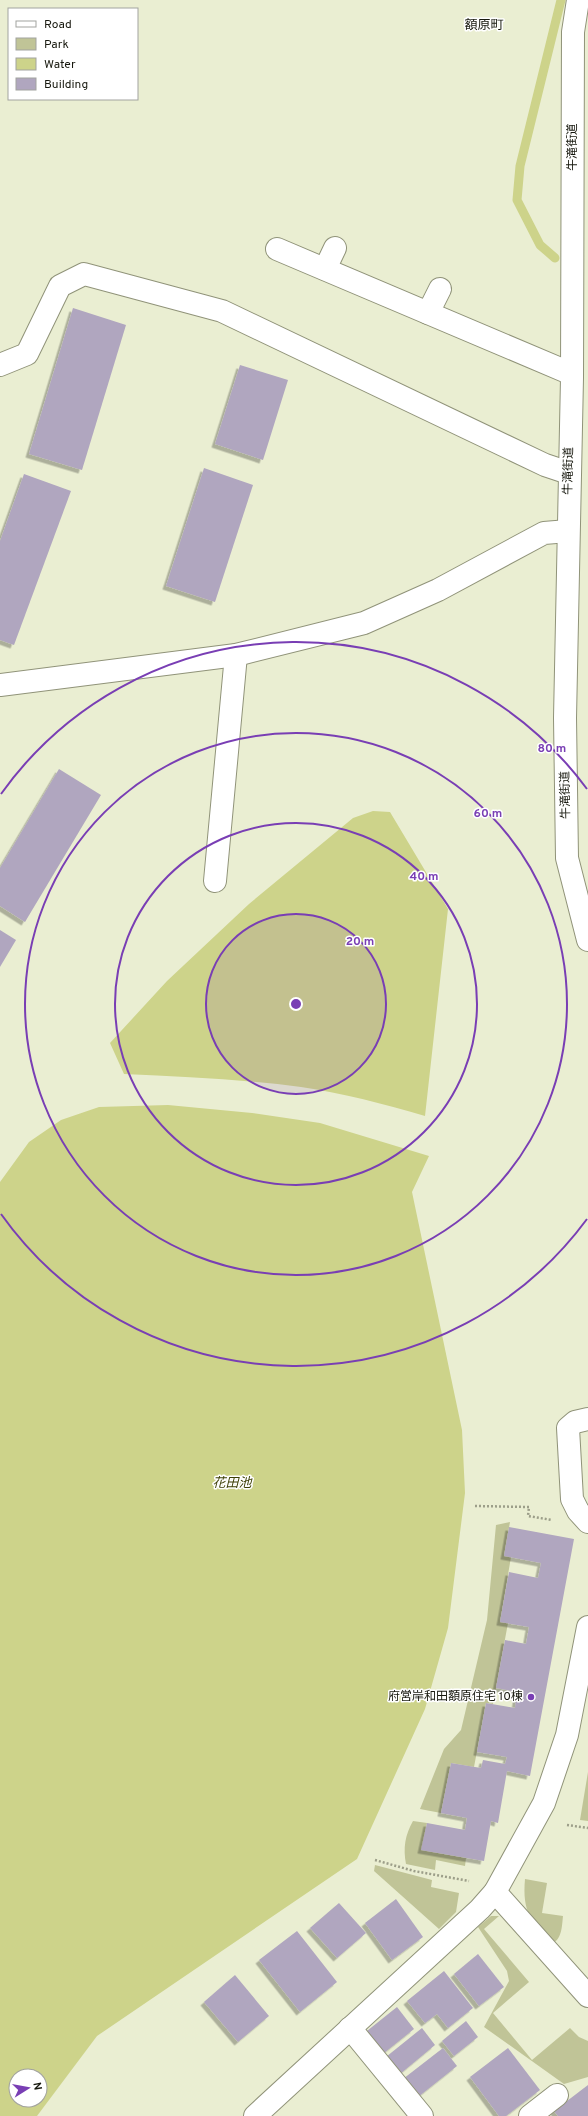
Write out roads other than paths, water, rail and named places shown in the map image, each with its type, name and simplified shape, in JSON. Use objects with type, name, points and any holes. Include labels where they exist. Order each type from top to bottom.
[{"type":"street","name":"牛滝街道","points":[[578,0],[573,32],[577,376],[569,473],[565,718],[567,858],[588,940]]},
{"type":"street","points":[[325,270],[334,248]]},
{"type":"street","points":[[277,249],[577,376]]},
{"type":"street","points":[[0,365],[27,354],[60,286],[84,274],[222,311],[545,465],[569,473]]},
{"type":"street","points":[[428,313],[440,289]]},
{"type":"street","points":[[0,685],[236,655],[364,623],[438,590],[544,533],[568,531]]},
{"type":"street","points":[[215,880],[236,655]]},
{"type":"street","points":[[588,1419],[575,1422],[568,1428],[572,1499],[578,1511],[588,1522]]},
{"type":"street","points":[[255,2116],[480,1908],[495,1892],[544,1804],[567,1735],[588,1627]]},
{"type":"street","points":[[495,1892],[588,1996]]},
{"type":"street","points":[[350,2028],[422,2116]]},
{"type":"street","points":[[530,2116],[557,2095]]},
{"type":"water","points":[[373,811],[390,812],[448,909],[425,1116],[363,1099],[301,1087],[235,1080],[124,1074],[110,1043],[167,981],[249,904],[353,818]]},
{"type":"water","name":"花田池","points":[[168,1105],[252,1113],[320,1123],[429,1156],[412,1192],[462,1430],[465,1493],[448,1628],[425,1709],[357,1859],[97,2036],[48,2101],[48,2068],[8,2068],[8,2108],[43,2108],[37,2116],[0,2116],[0,1182],[29,1142],[61,1120],[99,1107]]},
{"type":"waterway","points":[[555,258],[540,245],[517,200],[520,166],[561,0]]},
{"type":"place","name":"府営岸和田額原住宅 10棟","points":[[531,1697]]},
{"type":"district","name":"額原町","points":[[484,26]]}]
